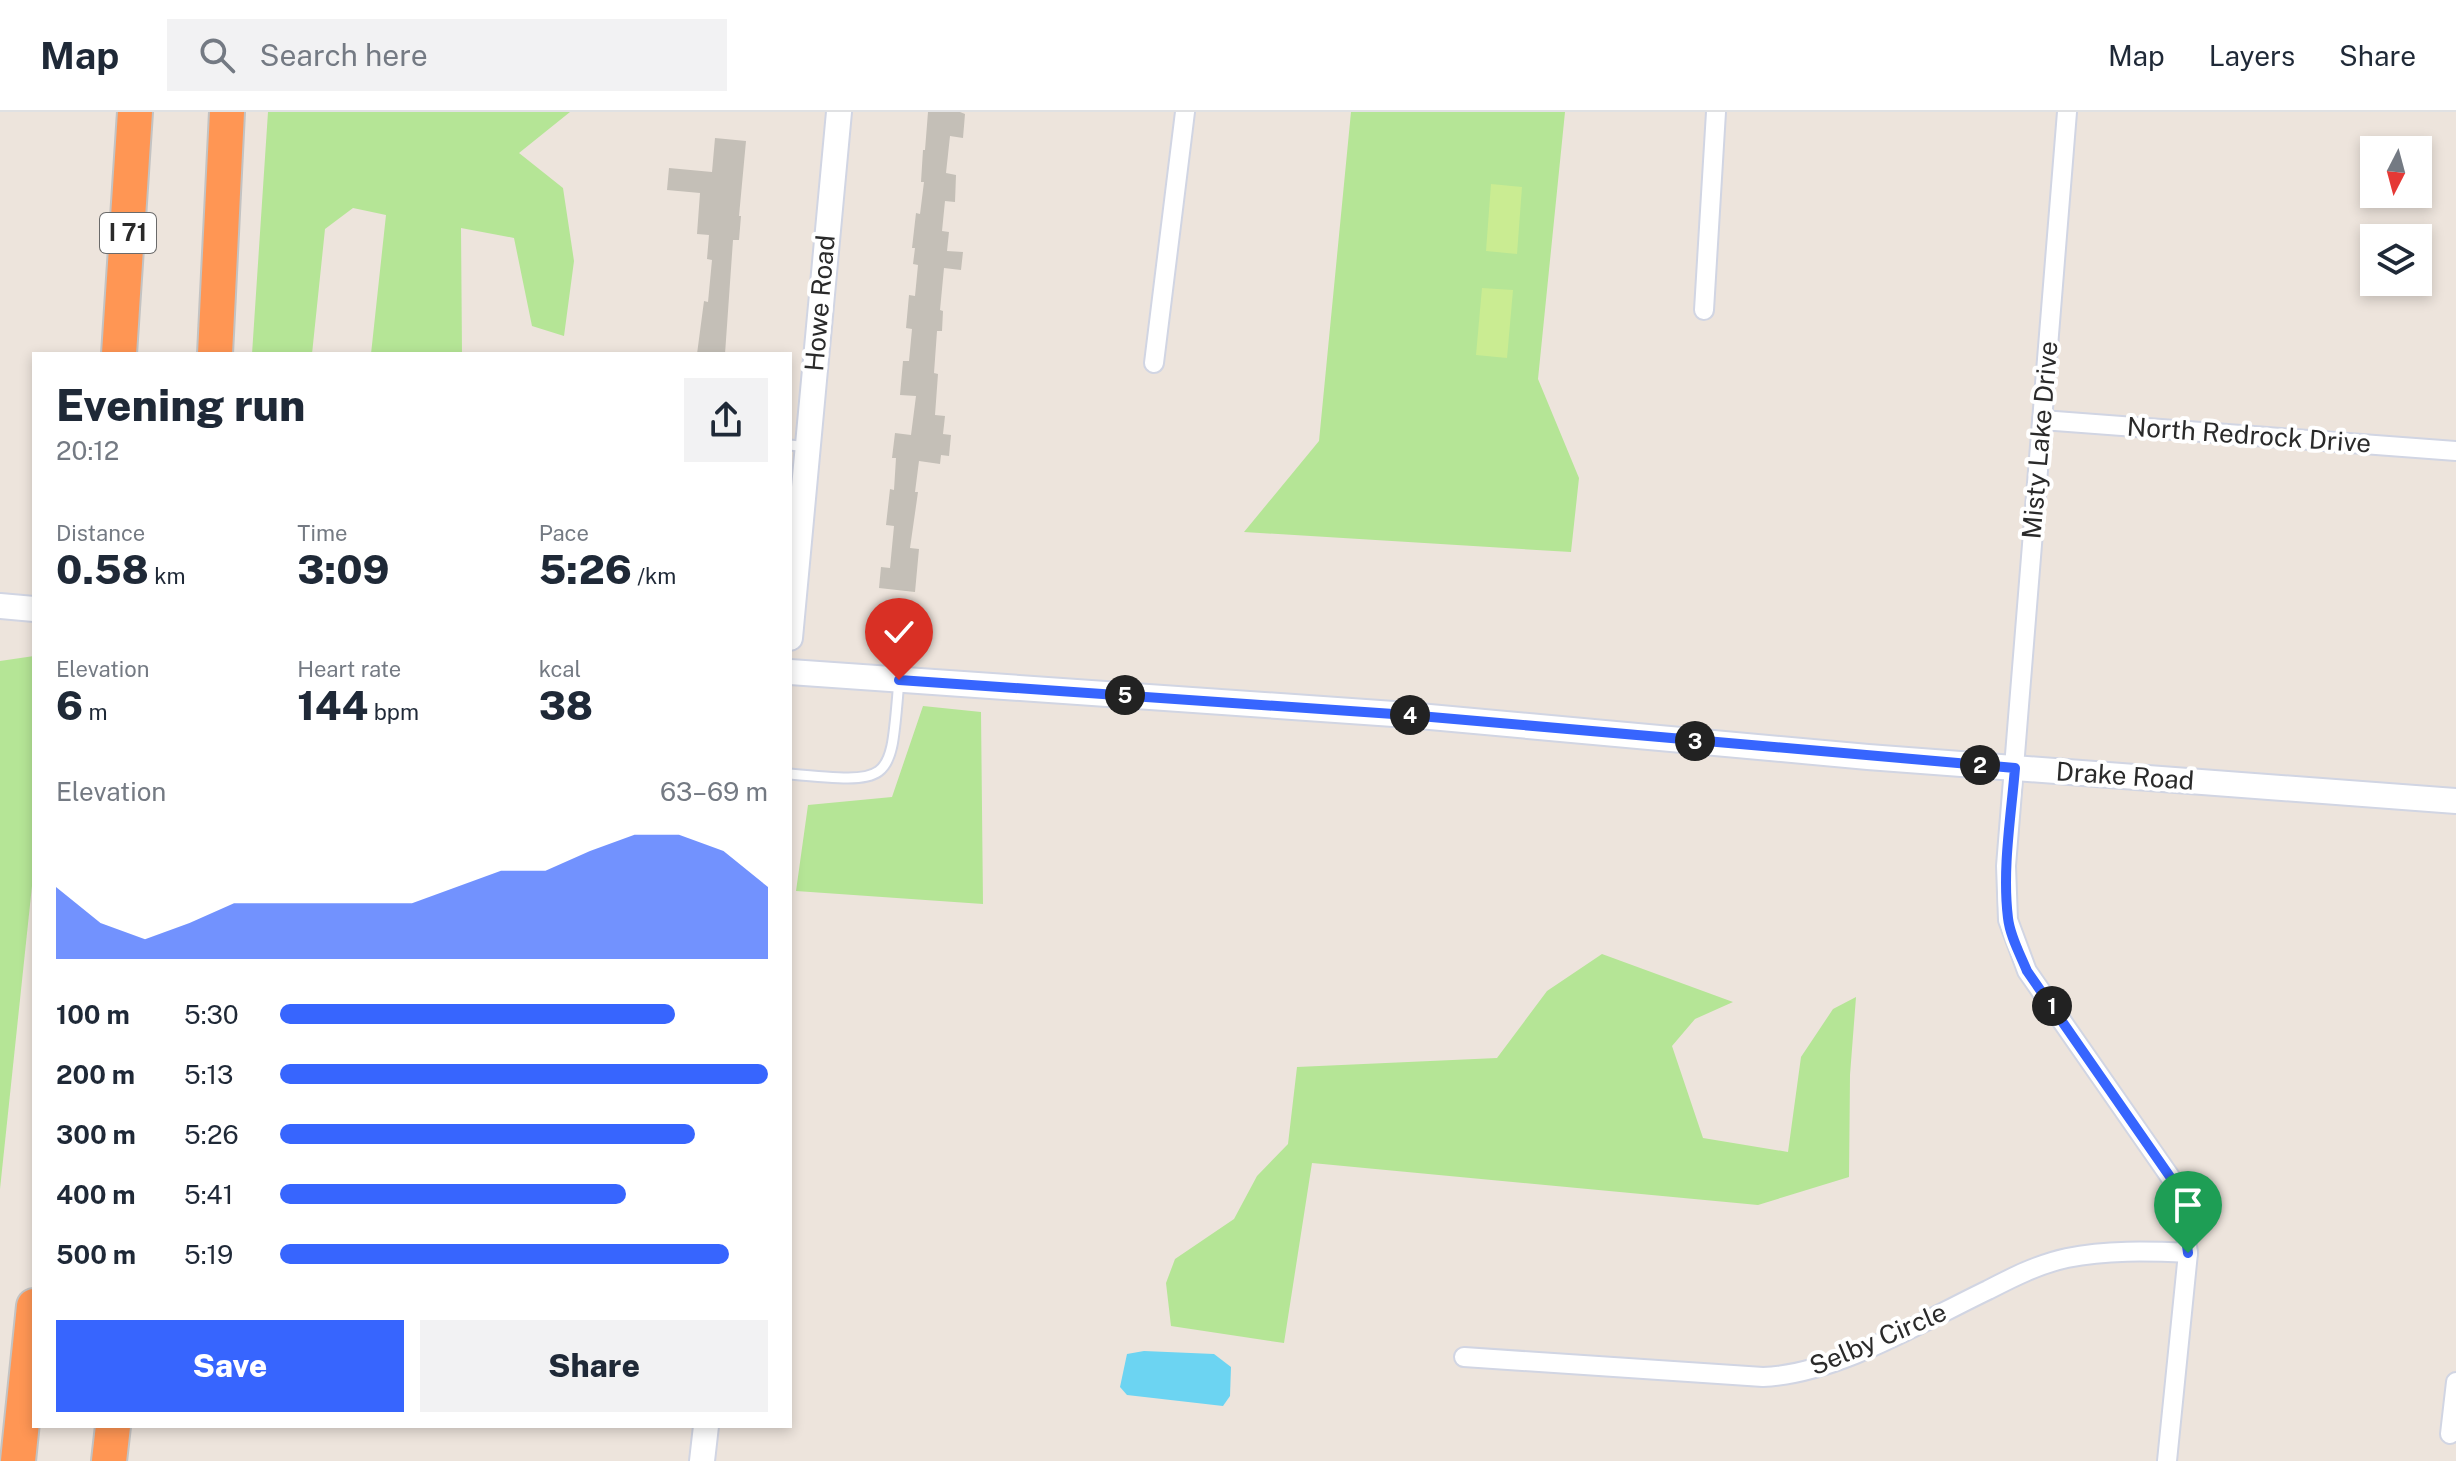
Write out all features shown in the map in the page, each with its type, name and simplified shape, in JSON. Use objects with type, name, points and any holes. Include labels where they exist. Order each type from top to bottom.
[{"type":"highway","name":"I 71","points":[[119,352],[135,112]]},
{"type":"highway","points":[[215,352],[227,112]]},
{"type":"highway","points":[[18,1461],[32,1325]]},
{"type":"highway","points":[[109,1461],[113,1428]]},
{"type":"street","name":"Howe Road","points":[[792,595],[799,446],[839,112]]},
{"type":"street","points":[[1154,363],[1185,112]]},
{"type":"street","points":[[1704,310],[1716,112]]},
{"type":"street","name":"Misty Lake Drive","points":[[2067,112],[2006,866],[2008,920],[2027,971],[2173,1181],[2182,1209],[2188,1253],[2167,1461]]},
{"type":"street","name":"North Redrock Drive","points":[[2042,420],[2456,451]]},
{"type":"street","points":[[0,606],[32,609]]},
{"type":"street","name":"Drake Road","points":[[792,672],[1408,715],[2015,768],[2456,801]]},
{"type":"street","name":"Selby Circle","points":[[1464,1357],[1783,1376],[1846,1357],[2021,1274],[2065,1258],[2140,1252],[2188,1253]]},
{"type":"street","points":[[2450,1434],[2456,1382]]},
{"type":"street","points":[[702,1461],[706,1428]]},
{"type":"lane","points":[[792,774],[850,780],[880,772],[894,747],[899,680]]},
{"type":"green space","points":[[268,112],[570,112],[519,153],[563,188],[574,261],[564,336],[532,326],[514,238],[461,228],[462,352],[371,352],[386,215],[353,208],[325,229],[312,352],[252,352]]},
{"type":"green space","points":[[1351,112],[1565,112],[1538,379],[1579,478],[1571,552],[1244,532],[1319,441]]},
{"type":"green space","points":[[1491,184],[1522,187],[1517,254],[1486,251]]},
{"type":"green space","points":[[1482,288],[1513,290],[1507,358],[1476,355]]},
{"type":"green space","points":[[32,656],[32,886],[0,1189],[0,661]]},
{"type":"green space","points":[[923,706],[981,712],[983,904],[796,891],[808,805],[892,797]]},
{"type":"green space","points":[[1602,954],[1733,1002],[1695,1019],[1672,1046],[1703,1138],[1788,1152],[1801,1057],[1833,1009],[1856,997],[1850,1075],[1849,1177],[1758,1205],[1312,1163],[1284,1343],[1171,1326],[1166,1283],[1175,1259],[1234,1219],[1257,1176],[1288,1144],[1297,1067],[1497,1058],[1547,991]]},
{"type":"water","points":[[1144,1351],[1214,1354],[1231,1367],[1230,1396],[1223,1406],[1127,1395],[1120,1387],[1127,1354]]},
{"type":"building","points":[[928,112],[965,114],[963,138],[950,136],[946,173],[956,175],[955,202],[945,201],[942,231],[949,232],[947,251],[963,252],[961,270],[944,268],[940,310],[943,311],[942,331],[937,331],[934,373],[938,374],[935,415],[945,416],[943,434],[951,435],[949,456],[941,455],[940,464],[919,461],[910,548],[919,549],[915,592],[879,588],[881,567],[890,568],[894,526],[886,525],[890,489],[894,490],[896,458],[892,458],[895,433],[911,435],[916,396],[900,395],[903,361],[909,361],[912,329],[906,328],[909,295],[915,296],[918,265],[913,264],[915,248],[912,248],[924,182],[921,182]]},
{"type":"building","points":[[715,138],[746,141],[739,240],[733,240],[725,352],[697,352],[704,301],[708,302],[712,260],[707,259],[709,235],[697,234],[700,193],[667,190],[669,168],[712,172]]},
{"type":"route","points":[[899,680],[1408,715],[2015,768],[2006,866],[2008,920],[2016,947],[2027,971],[2173,1181],[2182,1209],[2188,1253]]}]
